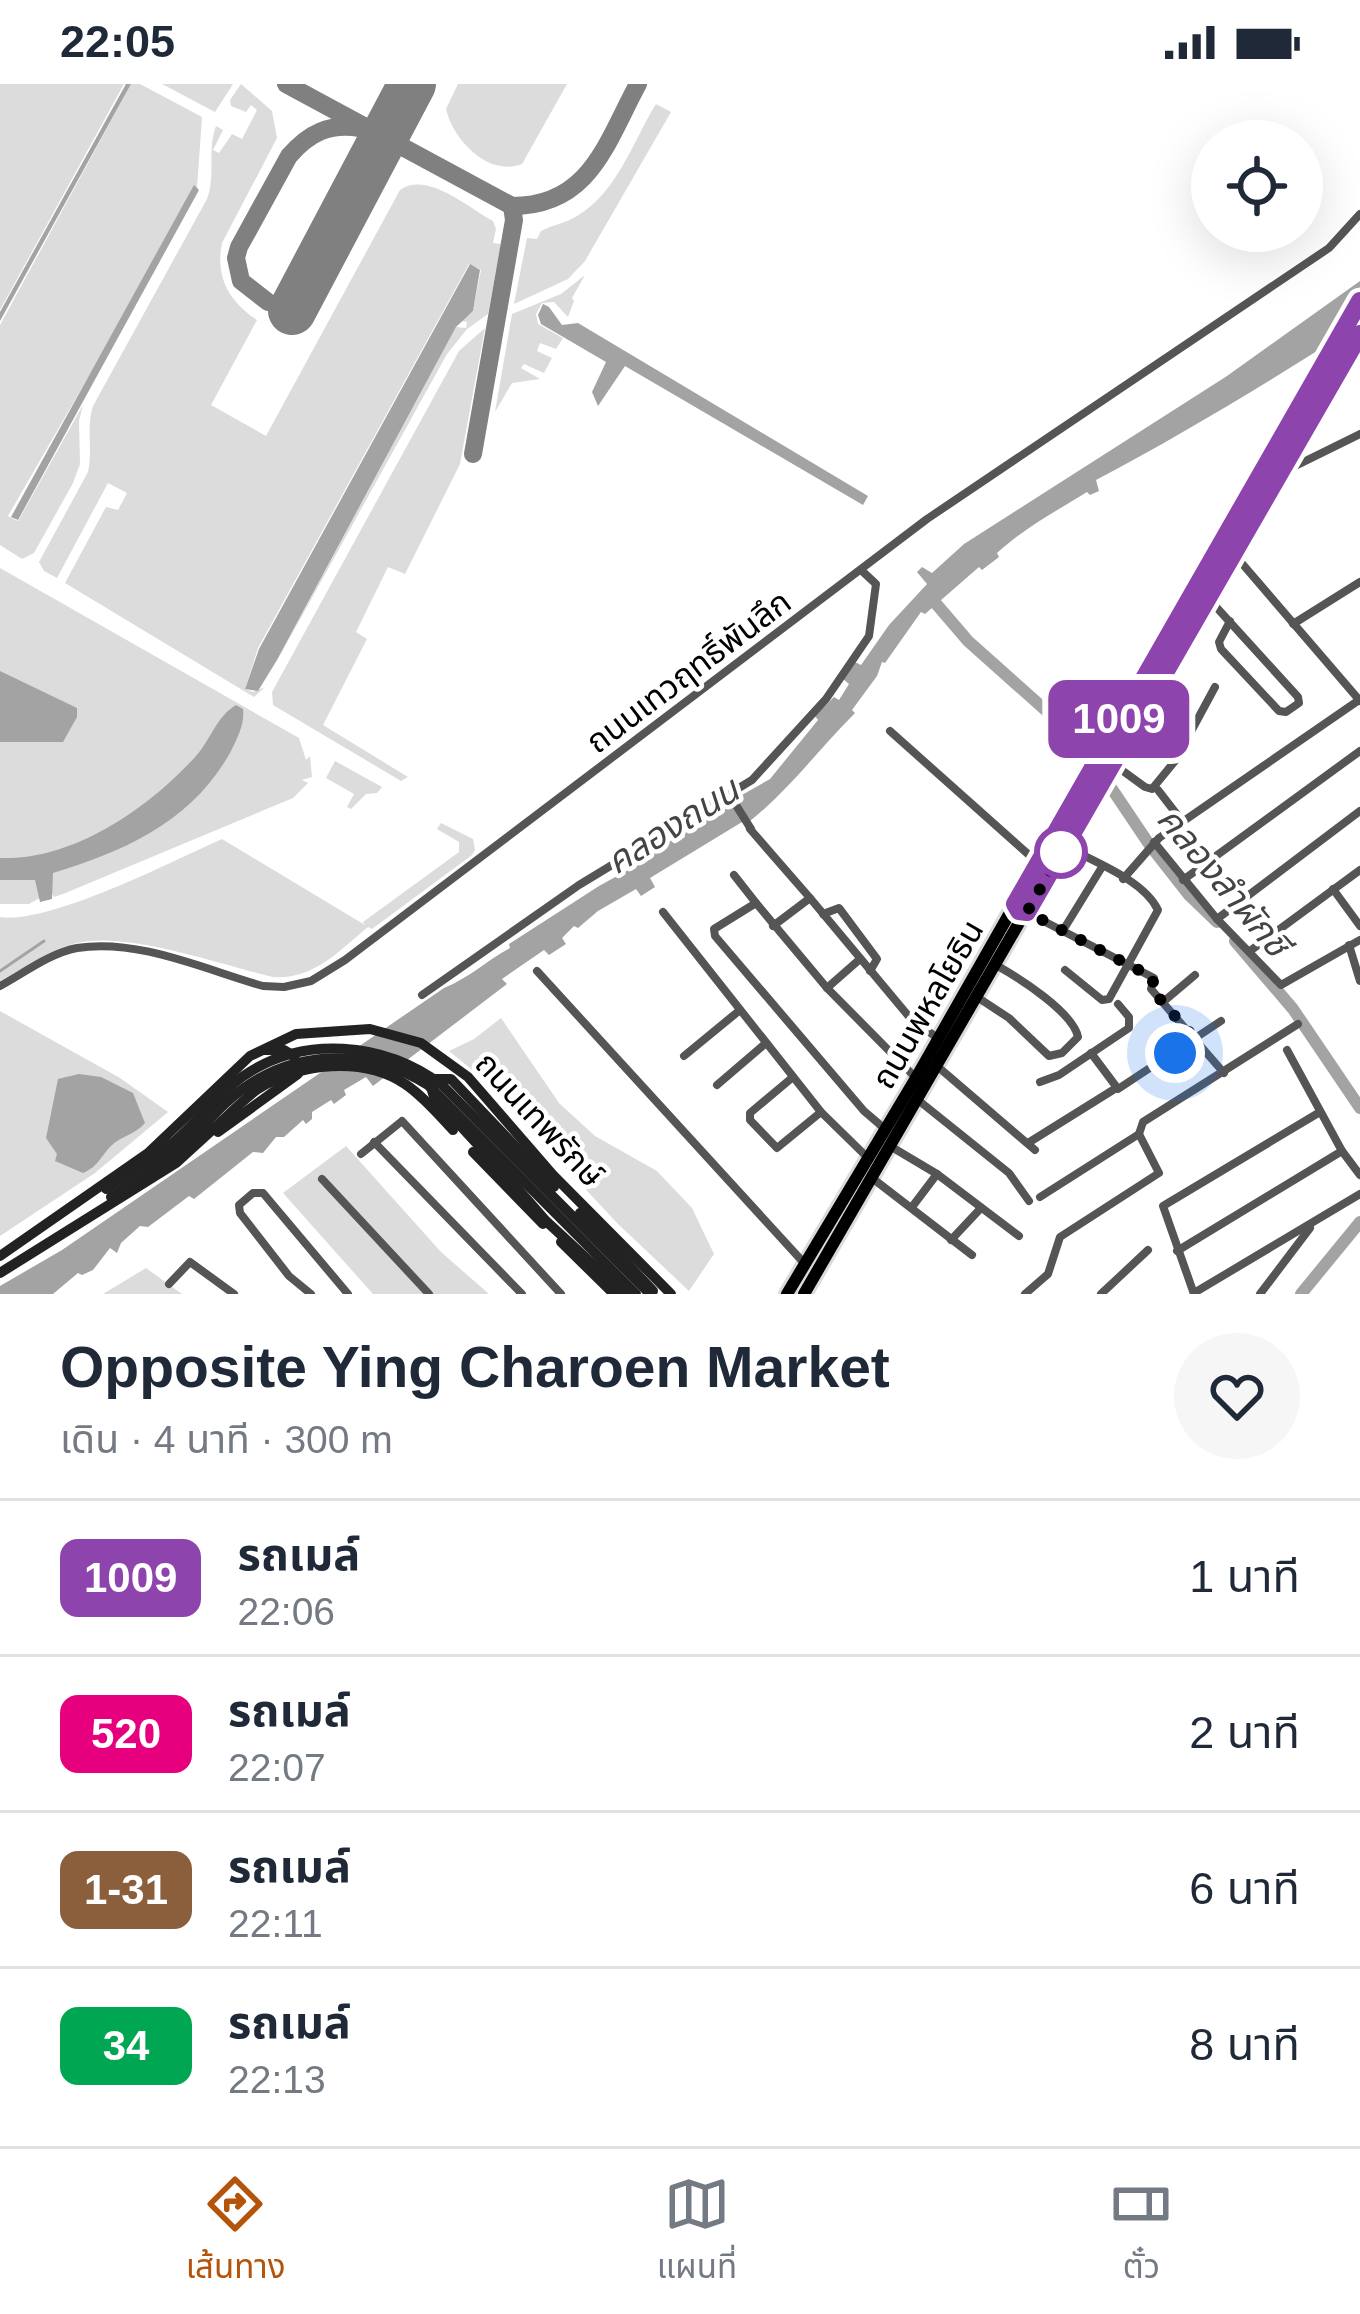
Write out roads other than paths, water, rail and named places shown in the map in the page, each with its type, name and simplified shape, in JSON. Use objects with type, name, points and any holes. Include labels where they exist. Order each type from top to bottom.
[{"type":"main road","name":"ถนนพหลโยธิน","points":[[788,1294],[939,1039],[995,964],[1038,863],[1360,301]]},
{"type":"main road","name":"ถนนพหลโยธิน","points":[[804,1294],[936,1065],[972,992],[1021,908],[1065,846],[1360,334]]},
{"type":"main road","name":"ถนนเทพรักษ์","points":[[0,1273],[167,1138],[250,1055],[273,1042],[317,1030],[370,1029],[421,1043],[468,1078],[553,1175],[671,1294]]},
{"type":"main road","name":"ถนนเทพรักษ์","points":[[109,1193],[244,1076],[276,1059],[329,1048],[379,1053],[403,1060],[442,1084],[653,1294]]},
{"type":"main road","points":[[193,1149],[298,1074],[297,1060],[284,1050],[250,1055]]},
{"type":"main road","name":"ถนนเทพรักษ์","points":[[54,1229],[182,1147],[249,1084],[300,1062],[326,1058],[371,1061],[408,1072],[428,1085],[636,1294]]},
{"type":"main road","name":"ถนนเทพรักษ์","points":[[0,1256],[157,1176],[258,1089],[321,1067],[345,1066],[376,1070],[404,1082],[619,1294]]},
{"type":"main road","points":[[553,1175],[488,1111],[444,1077],[432,1083],[434,1097],[619,1294]]},
{"type":"main road","points":[[434,1097],[619,1294]]},
{"type":"main road","points":[[469,1098],[653,1294]]},
{"type":"street","name":"ถนนเทวฤทธิ์พันลึก","points":[[0,986],[57,955],[106,946],[263,986],[311,981],[409,913],[488,848],[927,519],[1330,248],[1360,214]]},
{"type":"street","points":[[1279,474],[1360,434]]},
{"type":"street","points":[[1123,879],[1151,845],[1360,700],[1232,552]]},
{"type":"street","points":[[422,995],[579,885],[752,780],[802,727],[869,636],[876,584],[861,570]]},
{"type":"street","points":[[1293,624],[1360,582]]},
{"type":"street","points":[[1207,597],[1230,621],[1298,698],[1299,703],[1279,711],[1221,649],[1219,643],[1230,621]]},
{"type":"street","points":[[1107,770],[1152,789],[1175,761],[1215,687]]},
{"type":"street","points":[[890,731],[1038,863]]},
{"type":"street","points":[[1183,880],[1360,751]]},
{"type":"street","points":[[1158,790],[1183,821]]},
{"type":"street","points":[[729,794],[750,827],[910,1019],[939,1039]]},
{"type":"street","points":[[1217,919],[1360,811]]},
{"type":"street","points":[[1151,845],[1284,985],[1360,940]]},
{"type":"street","points":[[1065,846],[1123,879],[1155,902],[1158,910],[1107,1000],[1065,970]]},
{"type":"street","points":[[1062,932],[1102,866]]},
{"type":"street","points":[[1250,951],[1360,870]]},
{"type":"street","points":[[734,875],[827,988],[916,1078]]},
{"type":"street","points":[[1333,889],[1360,926]]},
{"type":"street","points":[[773,926],[810,898]]},
{"type":"street","points":[[756,903],[717,925],[715,936],[864,1111],[886,1130]]},
{"type":"street","points":[[824,914],[839,908],[877,959],[870,971]]},
{"type":"street","points":[[1021,908],[1154,978],[1151,989],[1224,1073]]},
{"type":"street","points":[[663,912],[820,1112],[869,1160]]},
{"type":"street","points":[[1349,945],[1360,981]]},
{"type":"street","points":[[827,988],[860,958]]},
{"type":"street","points":[[972,992],[1009,1018],[1048,1056],[1062,1053],[1078,1037],[1075,1027],[1035,989],[995,964]]},
{"type":"street","points":[[537,971],[805,1264]]},
{"type":"street","points":[[1162,1002],[1195,975]]},
{"type":"street","points":[[1040,1082],[1060,1075],[1129,1028],[1129,1018],[1118,1004]]},
{"type":"street","points":[[684,1056],[740,1010]]},
{"type":"street","points":[[1091,1053],[1118,1089],[1221,1021]]},
{"type":"street","points":[[1040,1197],[1138,1135],[1144,1120],[1298,1024]]},
{"type":"street","points":[[717,1085],[766,1043]]},
{"type":"street","points":[[1287,1050],[1360,1175]]},
{"type":"street","points":[[936,1065],[1032,1147],[1113,1090]]},
{"type":"street","points":[[793,1077],[750,1113],[750,1120],[780,1148],[820,1112]]},
{"type":"street","points":[[916,1099],[1009,1172],[1029,1201]]},
{"type":"street","points":[[1320,1112],[1164,1204],[1194,1293],[1360,1193]]},
{"type":"street","points":[[361,1154],[402,1121],[560,1294]]},
{"type":"street","points":[[1025,1294],[1048,1274],[1060,1237],[1159,1173],[1138,1135]]},
{"type":"street","points":[[374,1142],[522,1294]]},
{"type":"street","points":[[890,1146],[937,1174],[1019,1236]]},
{"type":"street","points":[[1177,1251],[1342,1151]]},
{"type":"street","points":[[912,1207],[937,1174]]},
{"type":"street","points":[[872,1178],[972,1256]]},
{"type":"street","points":[[322,1179],[429,1294]]},
{"type":"street","points":[[311,1294],[289,1276],[240,1214],[239,1205],[253,1193],[263,1193],[348,1294]]},
{"type":"street","points":[[951,1240],[981,1208]]},
{"type":"street","points":[[1260,1294],[1315,1222]]},
{"type":"street","points":[[1101,1294],[1148,1250]]},
{"type":"street","points":[[169,1284],[190,1262],[221,1290],[234,1294]]},
{"type":"waterway","name":"คลองลำผักชี","points":[[932,599],[968,641],[1079,740],[1149,844],[1217,922]]},
{"type":"waterway","points":[[0,971],[44,941]]},
{"type":"waterway","name":"คลองลำผักชี","points":[[1235,941],[1293,1009],[1360,1108]]},
{"type":"waterway","name":"คลองลำผักชี","points":[[1301,1294],[1360,1222]]},
{"type":"railway","points":[[789,1294],[1360,304]]},
{"type":"water label","name":"คลองถนน","points":[[672,825]]}]
